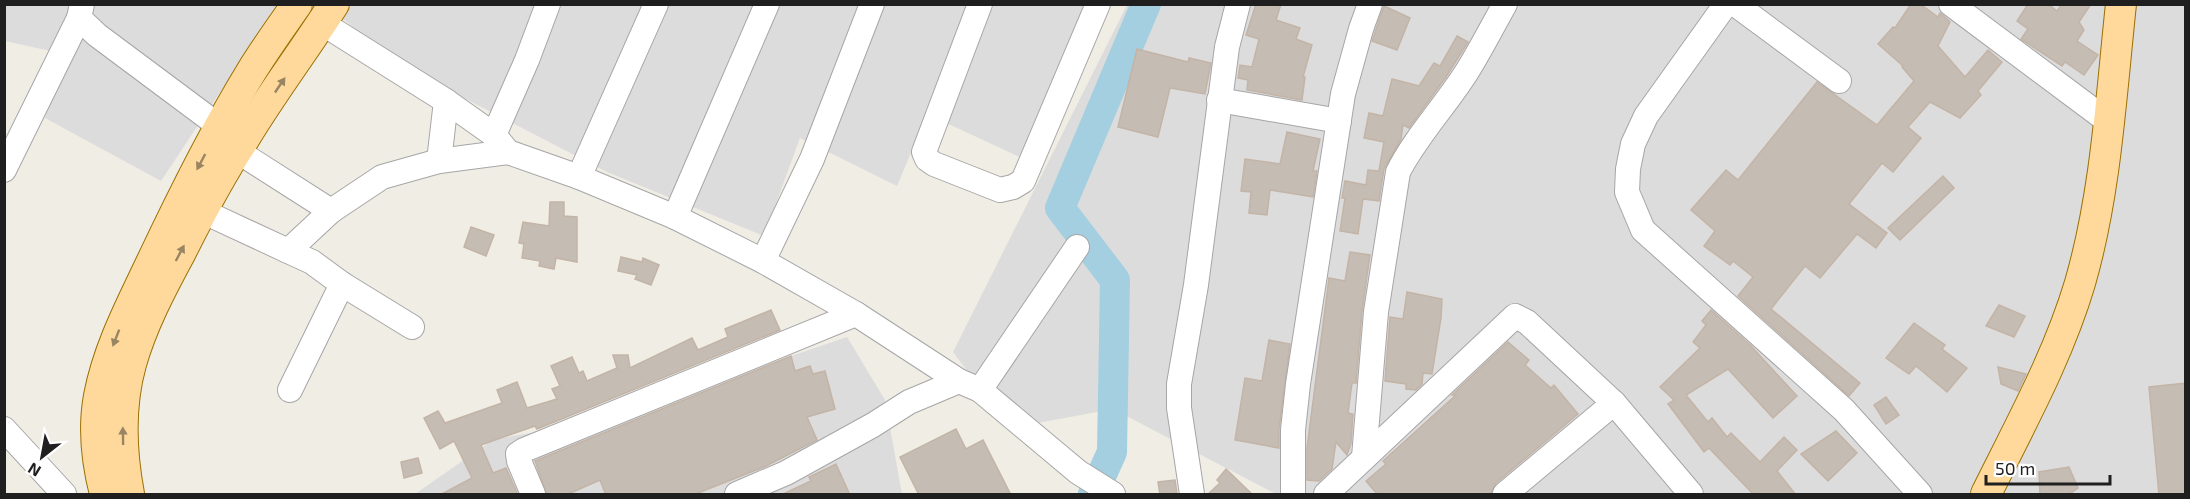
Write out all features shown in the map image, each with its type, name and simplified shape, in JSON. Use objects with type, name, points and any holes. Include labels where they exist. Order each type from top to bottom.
[{"type":"main road","points":[[105,495],[96,428],[106,363],[120,327],[180,200],[219,126],[252,70],[297,4]]},
{"type":"main road","points":[[1986,495],[2056,352],[2080,282],[2098,202],[2121,4]]},
{"type":"main road","points":[[129,495],[124,470],[122,433],[124,400],[131,364],[142,332],[202,211],[237,151],[328,14]]},
{"type":"street","points":[[501,143],[527,60],[548,4]]},
{"type":"street","points":[[579,177],[656,4]]},
{"type":"street","points":[[763,261],[812,159],[872,4]]},
{"type":"street","points":[[980,4],[924,152],[927,159],[934,164],[1000,190],[1013,187],[1023,181],[1098,4]]},
{"type":"street","points":[[1192,495],[1179,408],[1179,384],[1196,285],[1227,46],[1238,4]]},
{"type":"street","points":[[1293,495],[1293,430],[1298,384],[1339,121],[1352,58],[1370,4]]},
{"type":"street","points":[[1364,457],[1376,312],[1398,172],[1408,152],[1428,128],[1467,72],[1505,4]]},
{"type":"street","points":[[1726,4],[1646,116],[1634,144],[1628,169],[1627,192],[1643,230],[1844,410],[1920,495]]},
{"type":"street","points":[[1735,4],[1839,81]]},
{"type":"street","points":[[1951,4],[2109,122]]},
{"type":"street","points":[[675,218],[765,5]]},
{"type":"street","points":[[4,170],[80,11],[97,35],[219,126]]},
{"type":"street","points":[[328,14],[501,143],[675,218],[763,261],[856,314],[969,385],[1078,472],[1113,495]]},
{"type":"street","points":[[1219,100],[1339,121]]},
{"type":"street","points":[[439,161],[446,101]]},
{"type":"street","points":[[288,251],[331,211],[382,177],[501,143]]},
{"type":"street","points":[[237,151],[331,211]]},
{"type":"street","points":[[202,211],[312,262],[342,284],[411,327]]},
{"type":"street","points":[[737,495],[786,473],[873,425],[909,402],[969,385],[1077,247]]},
{"type":"street","points":[[290,390],[342,284]]},
{"type":"street","points":[[533,495],[519,461],[518,454],[524,450],[856,314]]},
{"type":"street","points":[[1326,495],[1515,316],[1527,322],[1614,403],[1691,495]]},
{"type":"street","points":[[1505,495],[1614,403]]},
{"type":"street","points":[[4,429],[64,495]]},
{"type":"shaded area","points":[[352,4],[1106,5],[1037,165],[927,114],[897,186],[800,138],[764,236],[607,172],[404,67],[343,19]]},
{"type":"shaded area","points":[[5,5],[278,5],[161,181],[45,118],[64,54],[5,41]]},
{"type":"shaded area","points":[[1127,5],[2185,5],[2185,494],[1276,494],[1113,409],[1010,428],[953,352]]},
{"type":"shaded area","points":[[847,337],[885,400],[902,494],[415,494],[494,439],[598,422]]},
{"type":"building","points":[[1256,4],[1281,4],[1276,20],[1300,28],[1296,39],[1312,45],[1303,77],[1305,77],[1302,100],[1247,90],[1248,80],[1238,78],[1240,65],[1252,67],[1259,39],[1246,35]]},
{"type":"building","points":[[1911,4],[1920,4],[1938,17],[1940,13],[1950,22],[1938,46],[1965,77],[1988,50],[2002,62],[1978,91],[1981,95],[1960,118],[1930,102],[1908,127],[1921,138],[1893,172],[1882,163],[1849,204],[1887,233],[1876,248],[1857,234],[1820,278],[1805,266],[1771,309],[1860,383],[1849,396],[1738,296],[1753,277],[1733,261],[1730,265],[1704,246],[1715,231],[1691,210],[1726,170],[1738,180],[1817,82],[1877,125],[1914,81],[1903,66],[1878,44],[1893,27],[1895,28]]},
{"type":"building","points":[[2028,4],[2048,4],[2057,11],[2062,4],[2091,4],[2079,22],[2084,30],[2077,41],[2098,55],[2084,75],[2065,62],[2062,66],[2021,39],[2028,29],[2017,21]]},
{"type":"building","points":[[1384,6],[1410,18],[1397,50],[1372,41]]},
{"type":"building","points":[[1457,36],[1468,42],[1409,128],[1403,125],[1401,139],[1384,169],[1379,201],[1363,199],[1358,234],[1340,231],[1345,181],[1366,185],[1368,170],[1379,171],[1384,142],[1364,138],[1369,113],[1383,116],[1392,79],[1419,86],[1434,63],[1440,66]]},
{"type":"building","points":[[1137,49],[1188,62],[1189,58],[1211,63],[1205,94],[1170,88],[1158,137],[1118,127]]},
{"type":"building","points":[[1287,132],[1320,139],[1313,171],[1317,171],[1313,197],[1270,190],[1267,215],[1249,213],[1251,192],[1241,191],[1245,159],[1280,164]]},
{"type":"building","points":[[1943,176],[1954,188],[1900,240],[1888,228]]},
{"type":"building","points":[[550,202],[564,202],[564,216],[577,217],[577,262],[556,258],[554,269],[539,266],[540,261],[522,258],[524,244],[519,243],[523,222],[549,226]]},
{"type":"building","points":[[471,227],[494,235],[486,256],[464,247]]},
{"type":"building","points":[[1350,252],[1370,255],[1362,311],[1356,383],[1352,383],[1348,413],[1353,414],[1351,443],[1347,455],[1336,442],[1332,469],[1319,481],[1307,480],[1307,448],[1329,278],[1345,281]]},
{"type":"building","points":[[621,257],[642,262],[643,258],[659,265],[651,285],[635,279],[637,275],[618,271]]},
{"type":"building","points":[[1407,292],[1442,299],[1432,374],[1423,373],[1422,384],[1416,390],[1406,389],[1406,384],[1385,381],[1390,317],[1403,319]]},
{"type":"building","points":[[1999,305],[2025,316],[2014,337],[1986,326]]},
{"type":"building","points":[[771,310],[780,330],[537,429],[535,426],[481,445],[493,473],[506,468],[518,495],[440,495],[472,478],[454,441],[440,449],[424,418],[438,411],[445,423],[502,403],[497,390],[517,382],[527,408],[557,399],[552,389],[560,386],[551,366],[572,357],[579,373],[583,371],[587,381],[617,368],[613,355],[628,355],[630,368],[692,338],[698,350],[728,337],[725,329]]},
{"type":"building","points":[[1711,310],[1751,346],[1797,396],[1773,418],[1728,369],[1686,395],[1708,422],[1712,418],[1727,437],[1731,433],[1760,462],[1784,437],[1797,450],[1777,471],[1796,495],[1754,495],[1709,448],[1704,452],[1668,404],[1674,400],[1660,387],[1700,348],[1693,342],[1706,325],[1702,321]]},
{"type":"building","points":[[1914,323],[1945,345],[1942,349],[1967,368],[1947,392],[1916,366],[1909,374],[1886,358]]},
{"type":"building","points":[[1269,340],[1290,344],[1279,429],[1279,448],[1235,440],[1245,378],[1262,381]]},
{"type":"building","points":[[1508,342],[1529,360],[1525,365],[1551,388],[1554,385],[1578,414],[1496,483],[1490,495],[1378,495],[1366,481],[1386,464],[1383,461],[1456,395],[1452,395]]},
{"type":"building","points":[[791,356],[795,371],[810,366],[813,374],[825,371],[835,409],[807,417],[817,440],[764,467],[693,495],[606,495],[600,480],[566,495],[547,495],[535,461]]},
{"type":"building","points":[[1998,367],[2026,374],[2018,391],[2001,384]]},
{"type":"building","points":[[2186,383],[2186,495],[2159,495],[2149,387]]},
{"type":"building","points":[[1886,397],[1899,415],[1886,424],[1874,405]]},
{"type":"building","points":[[956,429],[966,449],[983,440],[1011,495],[919,495],[900,457]]},
{"type":"building","points":[[1836,431],[1857,453],[1828,481],[1801,454]]},
{"type":"building","points":[[418,458],[422,473],[404,478],[401,462]]},
{"type":"building","points":[[836,464],[850,495],[781,495],[811,481],[809,477]]},
{"type":"building","points":[[2069,467],[2078,488],[2068,495],[2040,495],[2039,472]]},
{"type":"building","points":[[1226,469],[1253,495],[1207,495],[1220,483],[1217,480]]},
{"type":"building","points":[[1175,480],[1177,493],[1160,495],[1158,482]]},
{"type":"waterway","points":[[1093,494],[1112,452],[1115,280],[1060,208],[1146,4]]}]
